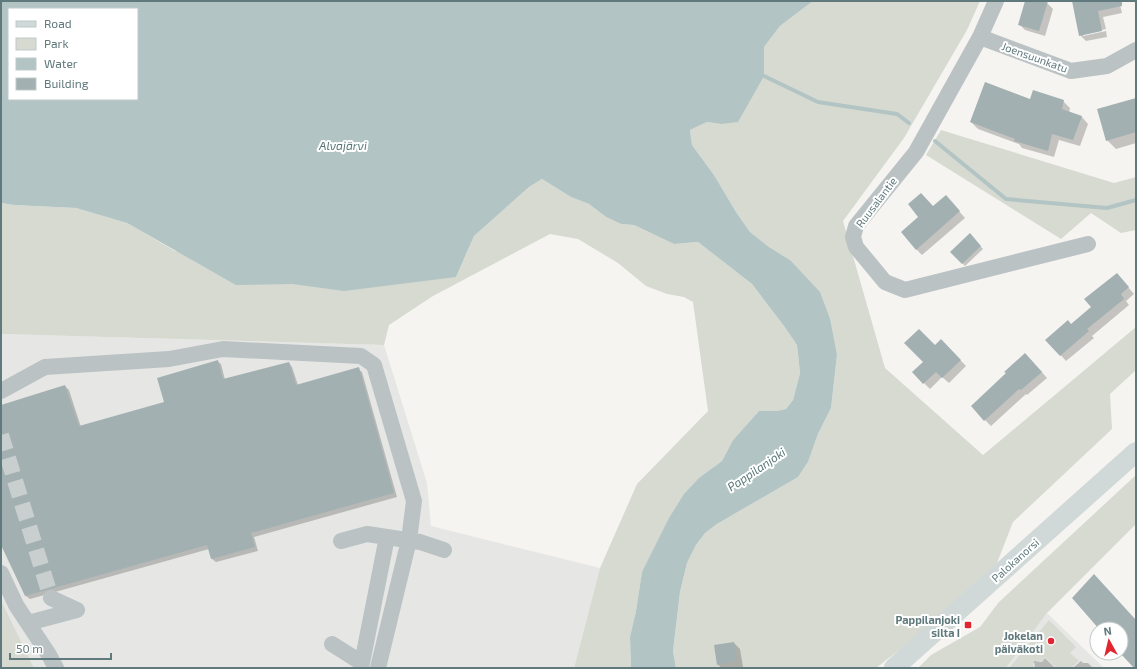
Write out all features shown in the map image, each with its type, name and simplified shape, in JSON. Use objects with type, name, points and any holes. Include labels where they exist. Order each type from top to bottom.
[{"type":"main road","name":"Palokanorsi","points":[[894,668],[1136,452]]},
{"type":"street","name":"Ruusalantie","points":[[996,1],[980,37],[916,152],[856,226],[853,237],[856,247],[885,282],[905,290],[1088,244]]},
{"type":"street","name":"Joensuunkatu","points":[[980,37],[1071,71],[1107,66],[1136,50]]},
{"type":"street","points":[[1,391],[45,368],[169,358],[223,349],[361,356],[374,365],[414,501],[409,540],[378,668]]},
{"type":"street","points":[[341,541],[367,534],[420,542],[444,550]]},
{"type":"street","points":[[332,644],[362,666],[387,537]]},
{"type":"street","points":[[1,573],[16,605],[56,668]]},
{"type":"street","points":[[28,623],[77,610],[51,598]]},
{"type":"shaded area","points":[[1,334],[384,345],[427,483],[431,526],[600,568],[574,668],[34,668],[1,600]]},
{"type":"shaded area","name":"Jokelan päiväkoti","points":[[1047,613],[1089,654],[1089,661],[1097,661],[1104,668],[1006,668]]},
{"type":"green space","points":[[813,1],[980,1],[967,30],[904,138],[843,221],[885,368],[983,455],[1136,327],[1136,370],[1110,394],[1112,429],[1013,522],[997,563],[907,644],[876,668],[676,668],[673,651],[680,592],[687,563],[696,545],[705,533],[717,524],[798,477],[808,462],[818,434],[831,408],[837,355],[790,260],[769,247],[750,232],[714,175],[692,145],[690,130],[707,122],[721,124],[764,76],[764,47],[780,26]]},
{"type":"green space","points":[[941,130],[1114,183],[1136,177],[1136,230],[1121,233],[1091,213],[1061,239],[926,155]]},
{"type":"green space","points":[[542,179],[571,197],[589,204],[606,217],[621,224],[634,225],[674,244],[698,242],[752,284],[797,345],[800,373],[793,400],[786,409],[777,411],[759,411],[733,440],[722,461],[700,477],[642,572],[630,637],[631,668],[574,668],[600,568],[637,484],[708,411],[693,302],[684,297],[667,294],[646,286],[618,263],[578,239],[550,234],[433,296],[389,325],[384,345],[1,334],[1,203],[76,208],[127,223],[175,251],[456,277],[474,236],[529,187]]},
{"type":"green space","points":[[1136,475],[1136,524],[1047,613],[1006,668],[918,668],[931,655],[980,627],[999,602]]},
{"type":"green space","points":[[1,600],[34,668],[1,668]]},
{"type":"green space","name":"Jokelan päiväkoti","points":[[1049,620],[1076,647],[1070,653],[1079,661],[1071,668],[1056,668],[1045,657],[1042,661],[1036,661],[1033,664],[1034,668],[1009,668]]},
{"type":"water","name":"Alvajärvi","points":[[1,1],[813,1],[780,26],[764,47],[764,76],[738,122],[721,124],[707,122],[690,130],[692,145],[714,175],[750,232],[769,247],[790,260],[820,292],[830,319],[837,355],[831,408],[818,434],[808,462],[798,477],[717,524],[705,533],[696,545],[687,563],[680,592],[673,651],[676,668],[631,668],[630,637],[642,572],[669,518],[684,494],[700,477],[722,461],[733,440],[759,411],[777,411],[786,409],[793,400],[800,373],[797,345],[752,284],[698,242],[674,244],[634,225],[621,224],[606,217],[589,204],[571,197],[542,179],[529,187],[474,236],[456,277],[344,291],[292,284],[236,285],[127,223],[76,208],[1,203]]},
{"type":"building","points":[[1025,1],[1048,1],[1039,31],[1018,25]]},
{"type":"building","points":[[1072,1],[1122,1],[1122,6],[1098,11],[1102,31],[1079,36]]},
{"type":"building","points":[[985,82],[1030,99],[1033,90],[1064,100],[1062,109],[1082,116],[1073,140],[1052,134],[1048,151],[1014,141],[1015,139],[970,122]]},
{"type":"building","points":[[1136,98],[1136,132],[1106,141],[1097,109]]},
{"type":"building","points":[[921,193],[933,206],[946,195],[960,211],[916,250],[901,232],[918,217],[908,204]]},
{"type":"building","points":[[970,233],[981,246],[962,264],[950,252]]},
{"type":"building","points":[[1117,273],[1129,287],[1121,294],[1124,299],[1087,329],[1089,331],[1060,356],[1045,340],[1068,320],[1071,324],[1091,307],[1084,299]]},
{"type":"building","points":[[919,329],[935,345],[941,339],[961,360],[942,378],[936,372],[923,384],[912,372],[923,362],[904,343]]},
{"type":"building","points":[[1025,353],[1042,372],[1021,390],[1019,389],[984,421],[971,406]]},
{"type":"building","points":[[218,360],[223,379],[289,362],[296,385],[359,367],[394,493],[251,533],[255,547],[211,559],[207,545],[25,596],[1,545],[1,405],[65,385],[79,426],[164,402],[157,378]]},
{"type":"building","points":[[1094,574],[1136,620],[1136,668],[1134,668],[1128,661],[1129,661],[1129,621],[1092,621],[1072,598]]},
{"type":"building","points":[[734,642],[737,661],[717,665],[714,645]]},
{"type":"waterway","points":[[764,76],[818,102],[897,114],[909,123]]},
{"type":"waterway","points":[[935,141],[1006,199],[1107,208],[1136,200]]},
{"type":"tunnel","points":[[1,435],[51,598]]},
{"type":"place","name":"Pappilanjoki silta I","points":[[968,625]]},
{"type":"place","name":"Jokelan päiväkoti","points":[[1051,641]]},
{"type":"water label","name":"Pappilanjoki","points":[[756,469]]}]
